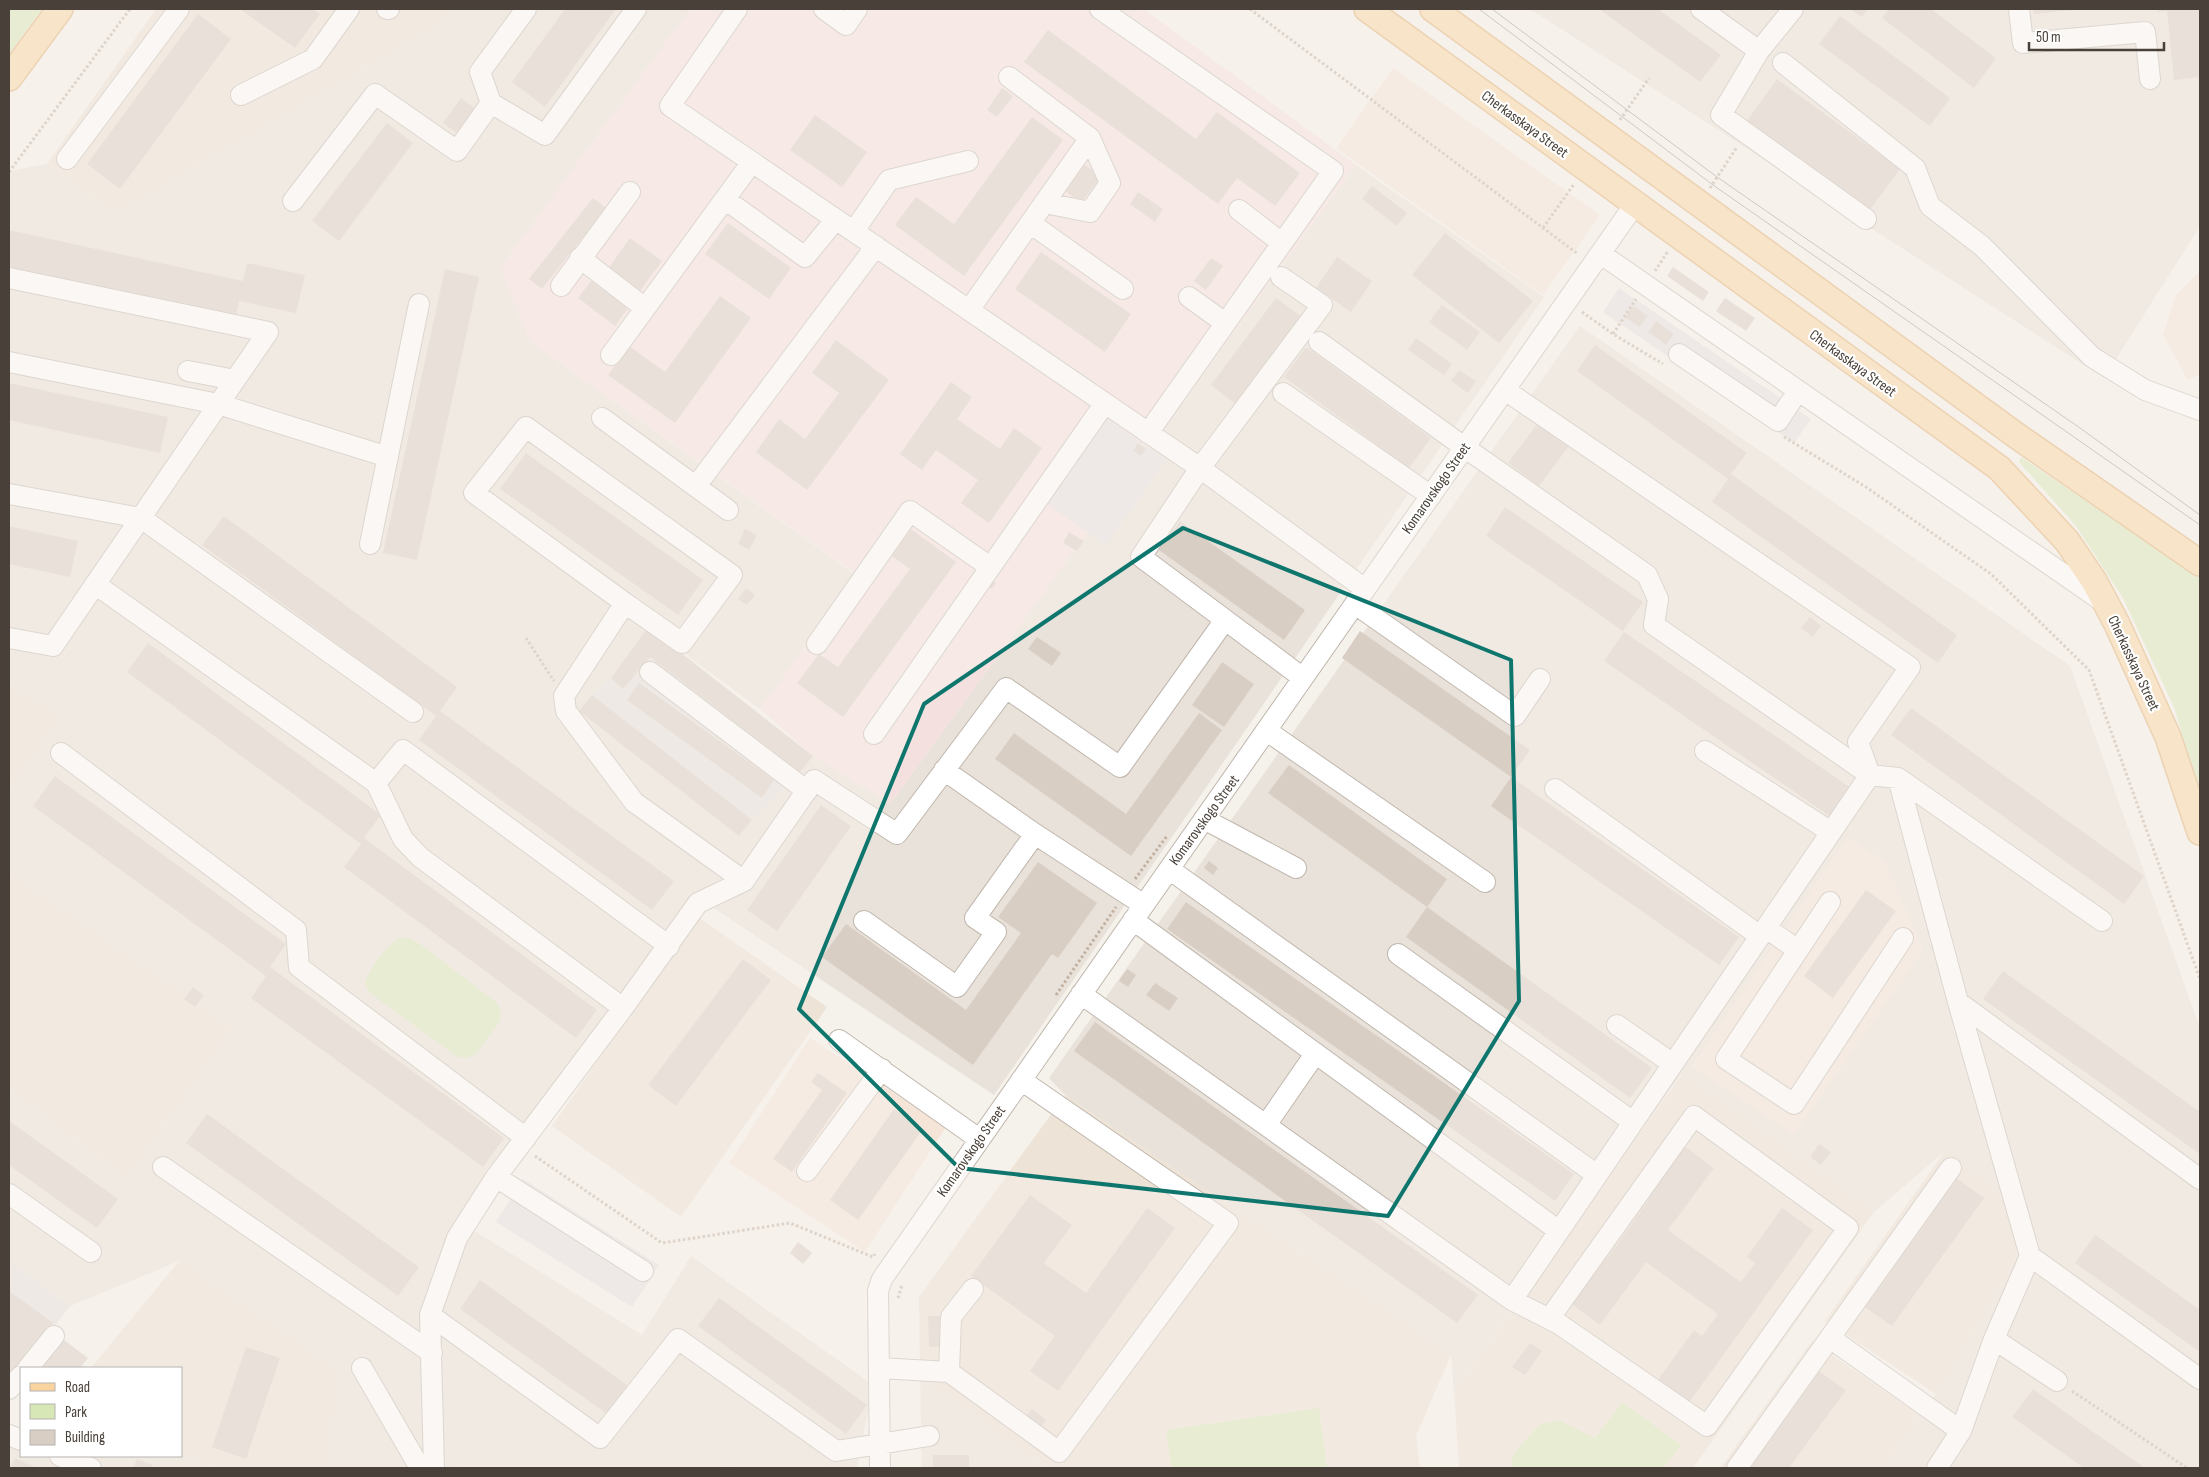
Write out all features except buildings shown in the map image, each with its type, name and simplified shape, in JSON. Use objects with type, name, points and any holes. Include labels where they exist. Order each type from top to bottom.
[{"type":"main road","points":[[9,78],[60,9]]},
{"type":"main road","name":"Cherkasskaya Street","points":[[1367,9],[1999,468],[2066,541],[2094,581],[2107,604],[2168,737],[2200,832]]},
{"type":"main road","points":[[1434,9],[2017,436],[2200,563]]},
{"type":"main road","points":[[1635,204],[1656,172]]},
{"type":"street","points":[[66,159],[179,9]]},
{"type":"street","points":[[241,95],[312,59],[349,9]]},
{"type":"street","points":[[526,9],[480,72],[491,103],[546,135],[636,9]]},
{"type":"street","points":[[738,9],[670,106],[1200,468],[1360,596],[1515,716],[1540,678]]},
{"type":"street","points":[[824,9],[846,25],[857,9]]},
{"type":"street","points":[[1100,9],[1333,171],[1148,433]]},
{"type":"street","points":[[1701,9],[1759,52]]},
{"type":"street","points":[[1793,9],[1759,52],[1720,115],[1866,219]]},
{"type":"street","points":[[2019,9],[2023,43],[2145,32],[2150,79]]},
{"type":"street","points":[[1783,63],[1915,168],[1930,206],[1982,246],[2092,356],[2145,390],[2200,410]]},
{"type":"street","points":[[1009,77],[1090,138],[1110,183],[1090,212],[1045,203]]},
{"type":"street","points":[[293,201],[375,94],[457,151],[491,103]]},
{"type":"street","points":[[969,310],[1090,138]]},
{"type":"street","points":[[854,232],[889,180],[968,161]]},
{"type":"street","points":[[611,354],[726,200],[752,162]]},
{"type":"street","points":[[561,286],[630,192]]},
{"type":"street","points":[[726,200],[806,257],[836,219]]},
{"type":"street","name":"Komarovskogo Street","points":[[880,1468],[878,1291],[882,1279],[1464,447],[1602,254],[1635,204]]},
{"type":"street","points":[[1239,210],[1282,242]]},
{"type":"street","points":[[1030,223],[1124,289]]},
{"type":"street","points":[[696,486],[876,246]]},
{"type":"street","points":[[1602,254],[2107,604]]},
{"type":"street","points":[[580,258],[646,308]]},
{"type":"street","points":[[1280,277],[1322,305],[1200,468],[1140,557],[1303,678]]},
{"type":"street","points":[[9,278],[268,332],[53,646],[9,638]]},
{"type":"street","points":[[1189,297],[1225,323]]},
{"type":"street","points":[[370,544],[419,304]]},
{"type":"street","points":[[1319,342],[1464,447],[1647,575],[1658,599],[1654,624],[1870,774],[1898,778],[2102,922]]},
{"type":"street","points":[[1671,359],[1778,421],[1798,391]]},
{"type":"street","points":[[9,362],[218,404],[388,457]]},
{"type":"street","points":[[188,371],[235,380]]},
{"type":"street","points":[[1505,390],[1910,667],[1858,742],[1870,774]]},
{"type":"street","points":[[1283,393],[1430,496]]},
{"type":"street","points":[[874,734],[1105,403]]},
{"type":"street","points":[[602,418],[728,510]]},
{"type":"street","points":[[526,427],[732,575],[682,643],[625,603],[474,493],[526,427]]},
{"type":"street","points":[[9,494],[141,518],[413,712]]},
{"type":"street","points":[[817,644],[910,511],[990,567]]},
{"type":"street","points":[[95,584],[376,783],[403,840],[420,857],[623,1008]]},
{"type":"street","points":[[625,603],[564,696],[566,711],[634,802],[744,881]]},
{"type":"street","points":[[434,1468],[430,1316],[457,1238],[496,1177],[669,946],[698,903],[744,881],[814,780],[897,834],[1006,688],[1120,767],[1225,620]]},
{"type":"street","points":[[650,672],[807,791]]},
{"type":"street","points":[[1267,731],[1485,882]]},
{"type":"street","points":[[376,783],[403,750],[669,946]]},
{"type":"street","points":[[1705,751],[1831,832]]},
{"type":"street","points":[[61,753],[296,930],[299,967],[526,1138]]},
{"type":"street","points":[[944,770],[1035,834],[1138,912],[1315,1054],[1560,1231]]},
{"type":"street","points":[[1512,1300],[1870,774]]},
{"type":"street","points":[[1898,778],[1958,1002],[2030,1256],[2200,1379]]},
{"type":"street","points":[[1555,789],[1763,932],[1798,950]]},
{"type":"street","points":[[1204,819],[1296,868]]},
{"type":"street","points":[[864,921],[957,987],[996,932],[975,918],[1035,834]]},
{"type":"street","points":[[1169,869],[1597,1175]]},
{"type":"street","points":[[1830,902],[1726,1059],[1794,1104],[1903,938]]},
{"type":"street","points":[[1398,954],[1633,1122]]},
{"type":"street","points":[[1081,994],[1512,1300],[1549,1319],[1707,1426],[1848,1228],[1694,1116],[1549,1319]]},
{"type":"street","points":[[1958,1002],[2200,1179]]},
{"type":"street","points":[[1617,1024],[1673,1064]]},
{"type":"street","points":[[839,1040],[979,1139]]},
{"type":"street","points":[[1266,1125],[1315,1054]]},
{"type":"street","points":[[807,1171],[882,1069]]},
{"type":"street","points":[[878,1368],[948,1372],[1059,1452],[1228,1223],[1021,1080]]},
{"type":"street","points":[[163,1166],[432,1353]]},
{"type":"street","points":[[1737,1468],[1951,1168]]},
{"type":"street","points":[[496,1177],[643,1271]]},
{"type":"street","points":[[9,1194],[91,1252]]},
{"type":"street","points":[[1937,1468],[1961,1431],[1994,1339],[2030,1256]]},
{"type":"street","points":[[948,1372],[951,1317],[973,1289]]},
{"type":"street","points":[[430,1316],[600,1438],[678,1339],[836,1450],[929,1436]]},
{"type":"street","points":[[29,1367],[54,1336]]},
{"type":"street","points":[[1830,1338],[1961,1431]]},
{"type":"street","points":[[1994,1339],[2057,1381]]},
{"type":"street","points":[[362,1368],[420,1468]]},
{"type":"street","points":[[9,1389],[20,1377]]},
{"type":"street","points":[[63,1457],[91,1468]]},
{"type":"path","points":[[9,172],[130,9]]},
{"type":"path","points":[[1250,9],[1586,259],[1602,254]]},
{"type":"path","points":[[1613,334],[1646,286]]},
{"type":"path","points":[[1580,311],[1613,334],[1671,359]]},
{"type":"path","points":[[1782,436],[1866,487],[1991,574],[2089,670],[2200,979]]},
{"type":"path","points":[[526,638],[564,696]]},
{"type":"path","points":[[896,1303],[902,1285],[908,1277]]},
{"type":"path","points":[[2057,1381],[2187,1468]]},
{"type":"highlighted area","points":[[1183,528],[1511,660],[1519,1001],[1388,1216],[959,1168],[799,1009],[924,704]]},
{"type":"shaded area","points":[[156,9],[454,9],[440,22],[394,50],[115,213],[47,164]]},
{"type":"shaded area","points":[[454,9],[690,9],[500,268],[530,342],[856,575],[760,709],[648,627],[611,678],[592,695],[739,836],[813,756],[890,804],[1356,165],[1544,297],[994,1095],[706,903],[473,1230],[642,1335],[691,1256],[873,1385],[857,1467],[463,1465],[462,1468],[325,1468],[338,1371],[179,1261],[70,1306],[9,1262],[9,1088],[126,1177],[232,1028],[9,873],[9,789],[59,715],[9,685],[9,171],[47,164],[115,213],[394,50],[440,22]]},
{"type":"shaded area","points":[[690,9],[1144,9],[1356,165],[890,804],[813,756],[760,709],[856,574],[530,342],[500,268]]},
{"type":"shaded area","points":[[1530,9],[2200,9],[2200,226],[2104,378]]},
{"type":"shaded area","points":[[1393,68],[1600,215],[1543,295],[1336,148]]},
{"type":"shaded area","points":[[2200,271],[2200,374],[2188,380],[2163,335],[2176,295]]},
{"type":"shaded area","points":[[1619,288],[1811,419],[1794,443],[1603,312]]},
{"type":"shaded area","points":[[1580,326],[2070,666],[2200,1028],[2200,1468],[1883,1468],[1918,1414],[1936,1394],[2019,1253],[1944,1152],[1874,1212],[1681,1074],[1454,1393],[1451,1355],[1065,1095],[1049,1078]]},
{"type":"shaded area","points":[[1103,416],[1166,460],[1106,545],[1044,501]]},
{"type":"shaded area","points":[[648,627],[813,756],[739,836],[579,711],[592,695],[611,678]]},
{"type":"shaded area","points":[[9,685],[59,715],[9,789]]},
{"type":"shaded area","points":[[1847,837],[1886,862],[1923,951],[1794,1134],[1692,1066]]},
{"type":"shaded area","points":[[9,873],[232,1028],[126,1177],[9,1088]]},
{"type":"shaded area","points":[[698,917],[827,1007],[681,1217],[552,1126]]},
{"type":"shaded area","points":[[810,1038],[946,1127],[865,1252],[729,1163]]},
{"type":"shaded area","points":[[1682,1074],[1874,1212],[1693,1468],[1459,1468],[1454,1393]]},
{"type":"shaded area","points":[[1065,1095],[1451,1355],[1416,1436],[1420,1468],[1046,1468],[920,1374],[919,1297]]},
{"type":"shaded area","points":[[1944,1152],[2007,1197],[2019,1253],[1936,1394],[1825,1321]]},
{"type":"shaded area","points":[[523,1179],[659,1265],[632,1307],[496,1222]]},
{"type":"shaded area","points":[[179,1261],[338,1371],[325,1468],[221,1468],[182,1454],[182,1367],[92,1367]]},
{"type":"shaded area","points":[[9,1262],[70,1306],[23,1367],[20,1367],[20,1371],[9,1385]]},
{"type":"shaded area","points":[[1812,1341],[1918,1414],[1883,1468],[1720,1468]]},
{"type":"shaded area","points":[[920,1374],[1046,1468],[922,1468]]},
{"type":"shaded area","points":[[20,1435],[20,1457],[182,1457],[182,1454],[221,1468],[9,1468],[9,1450]]},
{"type":"shaded area","points":[[462,1465],[857,1467],[462,1468]]},
{"type":"green space","points":[[9,9],[42,9],[9,54]]},
{"type":"green space","points":[[2021,457],[2200,578],[2200,796],[2174,707],[2123,598],[2076,526],[2019,462]]},
{"type":"green space","points":[[400,938],[410,938],[420,944],[497,1003],[501,1011],[500,1021],[475,1055],[466,1058],[456,1056],[370,993],[365,983],[371,970],[384,952]]},
{"type":"green space","points":[[1622,1402],[1681,1445],[1663,1468],[1513,1468],[1511,1457],[1539,1425],[1559,1420],[1595,1438]]},
{"type":"green space","points":[[1319,1408],[1327,1468],[1171,1468],[1166,1430]]},
{"type":"tram line","points":[[1479,9],[1713,185],[2200,525]]},
{"type":"tram line","points":[[1492,9],[1717,177],[2080,428],[2200,515]]}]
